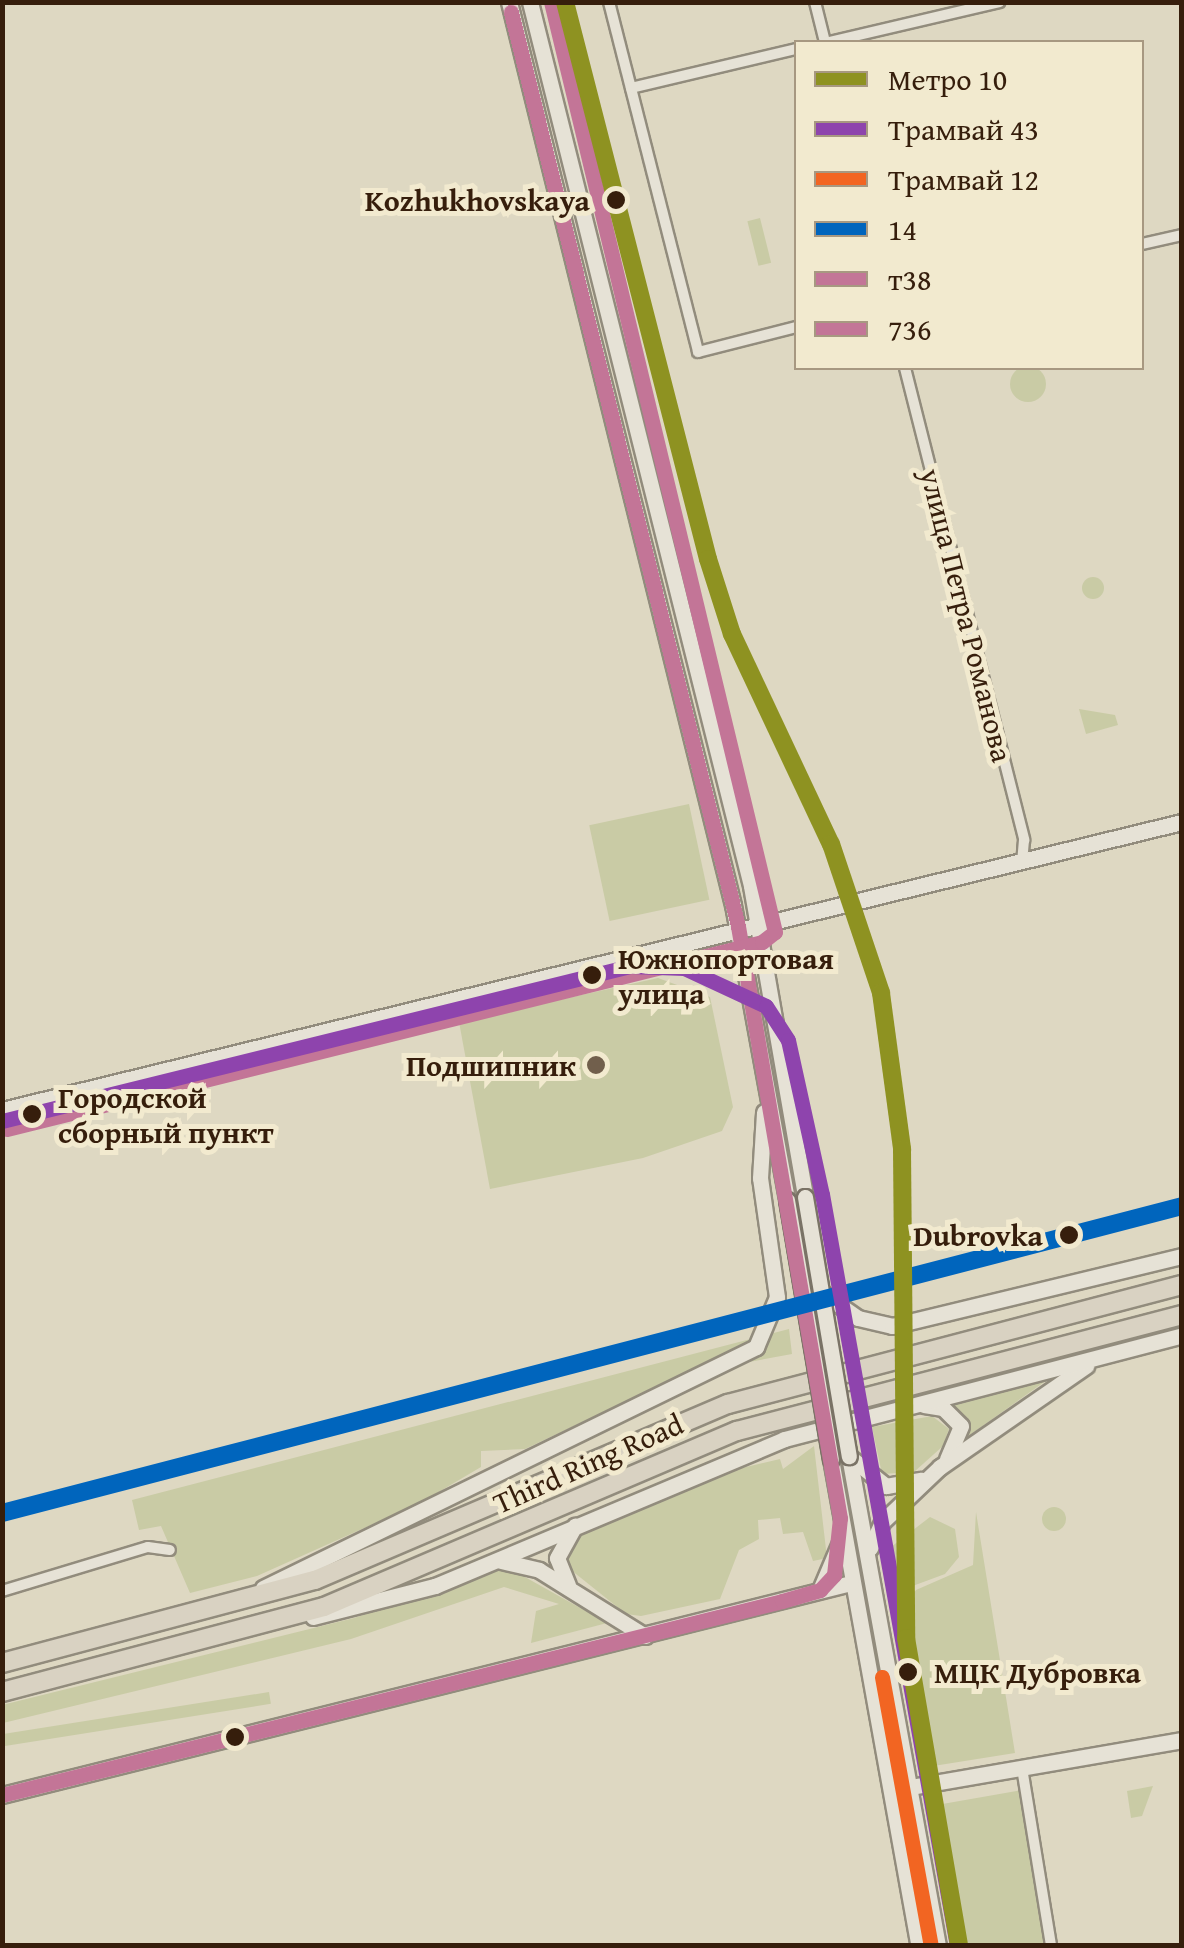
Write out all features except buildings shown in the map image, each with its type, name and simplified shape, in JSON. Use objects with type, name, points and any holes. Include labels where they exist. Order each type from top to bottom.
[{"type":"main road","points":[[508,2],[602,399],[738,926],[850,1583],[919,1946]]},
{"type":"main road","points":[[530,2],[758,923],[776,1043],[938,1946]]},
{"type":"main road","points":[[2,1110],[738,926],[1182,822]]},
{"type":"main road","points":[[758,1046],[765,1036],[776,1043]]},
{"type":"main road","points":[[190,1616],[497,1476],[756,1347],[777,1297],[764,1212],[765,1088]]},
{"type":"main road","points":[[822,1293],[858,1318],[892,1326],[1182,1256]]},
{"type":"main road","name":"Third Ring Road","points":[[2,1663],[190,1616],[377,1557],[728,1404],[1182,1286]]},
{"type":"main road","name":"Third Ring Road","points":[[2,1692],[249,1632],[406,1576],[737,1431],[1182,1315]]},
{"type":"main road","points":[[249,1632],[412,1594],[715,1462],[1182,1335]]},
{"type":"main road","points":[[2,1795],[850,1583],[882,1522],[934,1471],[1073,1373],[1122,1350]]},
{"type":"main road","points":[[849,1456],[886,1486],[934,1471],[961,1426],[943,1408],[910,1406]]},
{"type":"main road","points":[[579,1594],[557,1558],[587,1518]]},
{"type":"main road","points":[[820,1590],[834,1575],[840,1518]]},
{"type":"main road","points":[[488,1564],[516,1561],[579,1594],[645,1636]]},
{"type":"main road","points":[[850,1583],[876,1600]]},
{"type":"main road","points":[[910,1788],[1182,1740]]},
{"type":"main road","points":[[904,1757],[942,1782]]},
{"type":"main road","points":[[882,1762],[910,1788]]},
{"type":"main road","points":[[918,1828],[922,1803],[942,1782]]},
{"type":"main road","points":[[893,1823],[910,1788]]},
{"type":"street","points":[[609,2],[698,352],[794,328]]},
{"type":"street","points":[[815,2],[826,40]]},
{"type":"street","points":[[836,40],[999,2]]},
{"type":"street","points":[[631,88],[794,50]]},
{"type":"street","points":[[1144,244],[1182,234]]},
{"type":"street","points":[[594,363],[606,372],[617,358]]},
{"type":"street","name":"улица Петра Романова","points":[[906,370],[1024,840],[1022,862]]},
{"type":"street","points":[[602,399],[608,385],[625,393]]},
{"type":"street","points":[[2,1591],[148,1547],[170,1550]]},
{"type":"street","points":[[1022,1768],[1051,1946]]},
{"type":"green space","points":[[760,218],[771,263],[759,266],[747,221]]},
{"type":"green space","points":[[1018,370],[1038,370],[1044,377],[1044,391],[1035,400],[1021,400],[1012,391],[1012,377]]},
{"type":"green space","points":[[1089,577],[1097,577],[1104,588],[1097,599],[1089,599],[1082,592],[1082,584]]},
{"type":"green space","points":[[1079,709],[1115,715],[1118,725],[1086,734]]},
{"type":"green space","points":[[689,804],[709,900],[610,921],[589,825]]},
{"type":"green space","name":"Подшипник","points":[[658,978],[710,997],[733,1107],[722,1131],[643,1158],[490,1189],[459,1022]]},
{"type":"green space","points":[[789,1329],[792,1354],[684,1374],[525,1449],[481,1451],[481,1467],[420,1503],[257,1576],[190,1593],[161,1526],[139,1530],[132,1500]]},
{"type":"green space","points":[[1050,1378],[964,1439],[947,1404]]},
{"type":"green space","points":[[932,1416],[949,1429],[943,1446],[914,1472],[882,1474],[872,1427]]},
{"type":"green space","points":[[814,1446],[827,1558],[813,1561],[803,1532],[783,1534],[780,1518],[758,1520],[759,1539],[739,1550],[720,1599],[641,1616],[626,1614],[566,1566],[580,1531],[695,1479],[780,1459],[783,1469]]},
{"type":"green space","points":[[1054,1507],[1063,1510],[1063,1528],[1054,1531],[1045,1528],[1042,1519],[1045,1510]]},
{"type":"green space","points":[[976,1512],[1015,1753],[927,1767],[901,1612],[916,1590],[973,1565]]},
{"type":"green space","points":[[930,1517],[955,1529],[959,1557],[945,1574],[899,1591],[891,1547]]},
{"type":"green space","points":[[507,1567],[607,1623],[531,1643],[536,1611],[559,1604],[504,1587],[351,1639],[3,1723],[2,1705],[354,1618]]},
{"type":"green space","points":[[269,1692],[271,1704],[2,1746],[2,1734]]},
{"type":"green space","points":[[1153,1786],[1142,1816],[1131,1818],[1127,1791]]},
{"type":"green space","points":[[1022,1790],[1049,1945],[957,1946],[932,1806]]},
{"type":"metro line","name":"10","points":[[565,2],[708,559],[732,634],[831,844],[881,993],[902,1149],[906,1638],[959,1946]]},
{"type":"tram line","name":"43","points":[[2,1121],[630,966],[684,968],[766,1006],[788,1040],[822,1194],[957,1946]]},
{"type":"tram line","name":"12","points":[[882,1677],[931,1946]]},
{"type":"transit line","name":"736","points":[[7,1129],[762,942],[775,932],[551,2]]},
{"type":"transit line","name":"т38","points":[[2,1795],[782,1601],[820,1590],[834,1575],[840,1518],[738,926],[511,12]]},
{"type":"transit line","name":"14","points":[[2,1513],[1182,1206]]},
{"type":"place","name":"Kozhukhovskaya","points":[[616,200]]},
{"type":"place","name":"Южнопортовая улица","points":[[592,975]]},
{"type":"place","name":"Подшипник","points":[[596,1065]]},
{"type":"place","name":"Городской сборный пункт","points":[[32,1114]]},
{"type":"place","name":"Dubrovka","points":[[1069,1235]]},
{"type":"place","name":"МЦК Дубровка","points":[[908,1672]]}]
